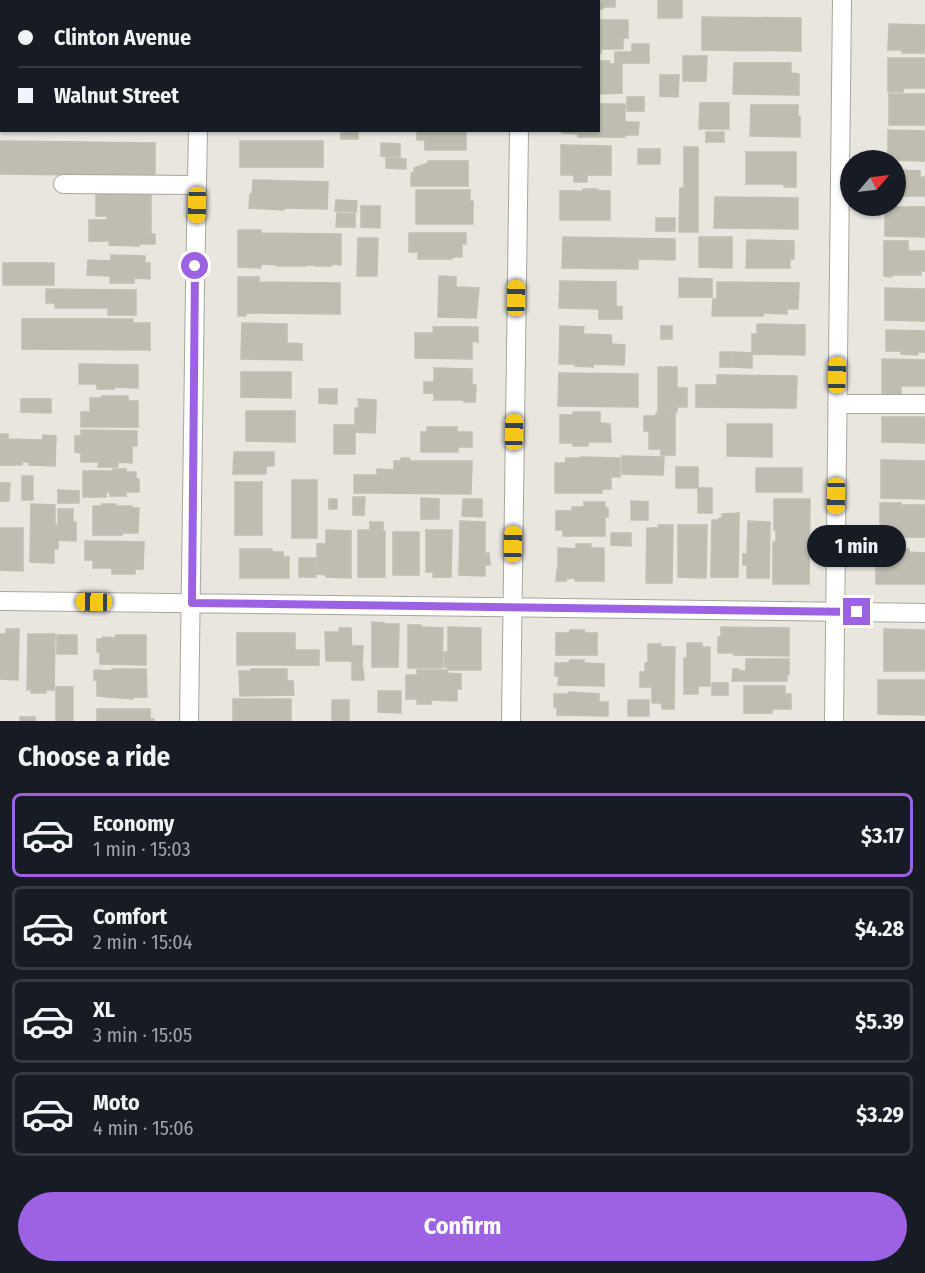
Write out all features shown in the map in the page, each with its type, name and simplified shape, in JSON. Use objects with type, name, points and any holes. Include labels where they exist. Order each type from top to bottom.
[{"type":"street","points":[[834,721],[842,0]]},
{"type":"street","points":[[189,721],[198,132]]},
{"type":"street","points":[[511,721],[519,132]]},
{"type":"street","points":[[63,184],[197,185]]},
{"type":"street","points":[[837,404],[925,404]]},
{"type":"street","points":[[0,601],[925,613]]},
{"type":"building","points":[[600,0],[615,0],[615,7],[603,7],[600,9]]},
{"type":"building","points":[[658,0],[682,0],[682,18],[658,18]]},
{"type":"building","points":[[702,17],[801,18],[801,51],[702,50]]},
{"type":"building","points":[[600,20],[628,20],[628,38],[623,38],[623,49],[601,49],[601,53]]},
{"type":"building","points":[[889,24],[925,25],[924,53],[902,53],[902,50],[888,50]]},
{"type":"building","points":[[632,44],[649,44],[649,63],[615,63],[615,52],[632,52]]},
{"type":"building","points":[[683,56],[707,56],[706,81],[683,81]]},
{"type":"building","points":[[888,58],[925,58],[925,88],[904,88],[903,92],[888,92]]},
{"type":"building","points":[[600,61],[622,64],[622,93],[600,94]]},
{"type":"building","points":[[734,63],[791,63],[791,73],[799,74],[799,95],[733,94]]},
{"type":"building","points":[[660,75],[679,75],[678,97],[660,96]]},
{"type":"building","points":[[889,94],[925,94],[925,125],[889,125]]},
{"type":"building","points":[[627,97],[644,97],[644,111],[627,111]]},
{"type":"building","points":[[700,103],[729,103],[729,129],[699,129]]},
{"type":"building","points":[[600,104],[625,104],[625,122],[639,122],[638,135],[625,135],[625,137],[578,137],[578,134],[562,133],[600,132]]},
{"type":"building","points":[[751,105],[798,105],[800,137],[750,136]]},
{"type":"building","points":[[888,130],[925,131],[925,161],[906,160],[906,150],[888,150]]},
{"type":"building","points":[[341,132],[358,132],[358,139],[341,139]]},
{"type":"building","points":[[417,132],[466,132],[466,150],[425,150],[425,140],[417,140]]},
{"type":"building","points":[[706,132],[724,132],[724,142],[706,142]]},
{"type":"building","points":[[0,141],[155,143],[155,176],[0,174]]},
{"type":"building","points":[[240,141],[323,141],[323,167],[240,167]]},
{"type":"building","points":[[381,143],[400,144],[400,157],[381,156]]},
{"type":"building","points":[[561,145],[611,146],[611,175],[587,175],[587,182],[574,182],[574,175],[561,175]]},
{"type":"building","points":[[684,147],[698,147],[698,188],[684,188]]},
{"type":"building","points":[[638,149],[660,149],[660,164],[638,164]]},
{"type":"building","points":[[746,152],[796,152],[796,187],[784,187],[784,184],[746,184]]},
{"type":"building","points":[[386,158],[406,159],[406,169],[386,168]]},
{"type":"building","points":[[428,161],[468,161],[468,186],[411,186],[411,173],[414,173],[414,168]]},
{"type":"building","points":[[906,170],[920,171],[920,177],[925,177],[925,196],[906,196]]},
{"type":"building","points":[[253,180],[328,182],[327,209],[249,208]]},
{"type":"building","points":[[680,188],[698,188],[698,232],[679,232]]},
{"type":"building","points":[[96,189],[151,189],[151,217],[96,216]]},
{"type":"building","points":[[583,189],[610,191],[610,220],[560,220],[560,191],[583,191]]},
{"type":"building","points":[[416,190],[470,190],[470,201],[473,201],[473,224],[416,224]]},
{"type":"building","points":[[715,197],[798,198],[798,229],[714,228]]},
{"type":"building","points":[[336,200],[357,201],[356,212],[335,211]]},
{"type":"building","points":[[361,206],[380,206],[380,228],[361,227]]},
{"type":"building","points":[[906,207],[925,207],[925,237],[885,236],[885,216],[906,216]]},
{"type":"building","points":[[337,213],[355,214],[355,227],[336,227]]},
{"type":"building","points":[[107,217],[151,217],[151,234],[155,234],[155,244],[109,245],[110,241],[89,241],[89,220],[107,220]]},
{"type":"building","points":[[656,218],[675,218],[675,231],[656,231]]},
{"type":"building","points":[[238,230],[261,230],[261,233],[341,234],[341,265],[261,264],[261,268],[238,267]]},
{"type":"building","points":[[409,233],[466,233],[466,244],[462,244],[462,257],[418,259],[418,252],[409,252]]},
{"type":"building","points":[[563,237],[675,239],[675,260],[638,259],[638,269],[562,268]]},
{"type":"building","points":[[699,237],[732,237],[732,268],[699,267]]},
{"type":"building","points":[[358,238],[378,238],[377,276],[357,276]]},
{"type":"building","points":[[747,240],[794,241],[794,259],[790,259],[790,268],[746,268]]},
{"type":"building","points":[[884,241],[908,241],[908,251],[925,251],[925,271],[921,271],[921,275],[884,276]]},
{"type":"building","points":[[111,255],[145,256],[145,263],[150,263],[150,279],[134,278],[134,283],[110,283],[110,276],[87,275],[88,260],[111,261]]},
{"type":"building","points":[[3,263],[54,263],[54,285],[3,285]]},
{"type":"building","points":[[439,276],[456,277],[456,287],[479,288],[476,318],[438,317]]},
{"type":"building","points":[[238,277],[259,277],[259,282],[340,283],[340,314],[246,313],[246,316],[238,316]]},
{"type":"building","points":[[679,278],[712,279],[712,297],[679,297]]},
{"type":"building","points":[[560,281],[616,282],[616,306],[622,307],[622,319],[599,319],[599,309],[559,308]]},
{"type":"building","points":[[717,282],[799,283],[798,309],[787,309],[787,314],[763,313],[763,316],[712,316],[713,299],[717,299]]},
{"type":"building","points":[[885,288],[925,289],[925,321],[885,320]]},
{"type":"building","points":[[46,289],[136,290],[136,315],[108,315],[108,308],[55,308],[55,303],[46,303]]},
{"type":"building","points":[[22,319],[133,319],[133,323],[150,323],[150,350],[22,349]]},
{"type":"building","points":[[242,323],[287,324],[287,343],[302,344],[302,360],[241,359]]},
{"type":"building","points":[[757,324],[805,325],[805,355],[752,354],[752,334],[757,334]]},
{"type":"building","points":[[560,326],[584,327],[583,334],[611,335],[612,344],[625,345],[624,365],[593,364],[593,367],[559,364]]},
{"type":"building","points":[[661,326],[672,326],[672,339],[661,339]]},
{"type":"building","points":[[433,327],[478,327],[478,342],[472,341],[472,359],[415,358],[415,333],[434,333]]},
{"type":"building","points":[[886,330],[925,331],[925,352],[917,352],[918,355],[901,354],[901,351],[886,351]]},
{"type":"building","points":[[720,352],[732,352],[732,367],[720,367]]},
{"type":"building","points":[[733,352],[752,353],[752,368],[733,367]]},
{"type":"building","points":[[882,359],[925,360],[925,386],[901,386],[901,397],[882,397]]},
{"type":"building","points":[[79,364],[138,365],[138,388],[97,389],[97,384],[79,384]]},
{"type":"building","points":[[658,367],[677,367],[677,412],[658,412]]},
{"type":"building","points":[[434,368],[472,369],[472,385],[476,385],[475,402],[434,400],[434,393],[424,393],[424,382],[434,382]]},
{"type":"building","points":[[241,372],[291,372],[291,398],[241,397]]},
{"type":"building","points":[[559,373],[638,374],[638,407],[558,406]]},
{"type":"building","points":[[717,375],[797,376],[796,408],[696,407],[696,385],[717,385]]},
{"type":"building","points":[[677,388],[687,388],[687,407],[677,407]]},
{"type":"building","points":[[319,389],[337,389],[337,404],[319,403]]},
{"type":"building","points":[[102,396],[128,396],[128,401],[138,401],[138,427],[81,427],[81,412],[90,412],[90,398],[102,398]]},
{"type":"building","points":[[21,399],[51,399],[51,413],[21,412]]},
{"type":"building","points":[[358,399],[376,400],[376,408],[359,408]]},
{"type":"building","points":[[355,408],[376,408],[375,433],[355,432]]},
{"type":"building","points":[[246,411],[295,411],[295,442],[246,441]]},
{"type":"building","points":[[573,412],[600,412],[600,423],[610,424],[611,442],[588,442],[588,446],[560,443],[560,415],[574,415]]},
{"type":"building","points":[[656,413],[675,413],[675,455],[661,455],[661,449],[649,449],[649,431],[644,431],[644,416],[656,416]]},
{"type":"building","points":[[882,417],[925,417],[925,443],[882,442]]},
{"type":"building","points":[[727,424],[772,424],[772,457],[727,456]]},
{"type":"building","points":[[334,425],[355,425],[355,454],[334,454]]},
{"type":"building","points":[[427,427],[457,427],[457,432],[472,432],[472,447],[458,447],[458,452],[421,452],[421,432],[427,432]]},
{"type":"building","points":[[81,430],[137,431],[137,446],[132,446],[132,463],[118,462],[118,467],[98,467],[99,462],[81,462],[81,453],[75,452],[75,436],[81,436]]},
{"type":"building","points":[[0,434],[8,434],[8,439],[43,440],[43,435],[56,436],[55,466],[29,465],[29,462],[22,462],[22,465],[0,465]]},
{"type":"building","points":[[234,452],[274,452],[274,466],[266,466],[266,474],[233,474]]},
{"type":"building","points":[[622,456],[664,457],[663,475],[622,474]]},
{"type":"building","points":[[401,458],[409,458],[410,461],[472,461],[471,494],[377,493],[377,469],[394,470],[394,461],[401,461]]},
{"type":"building","points":[[566,458],[620,458],[620,477],[611,477],[611,489],[602,489],[602,493],[555,493],[555,463],[565,463]]},
{"type":"building","points":[[881,460],[925,461],[925,499],[881,498]]},
{"type":"building","points":[[676,467],[698,467],[698,488],[676,488]]},
{"type":"building","points":[[756,468],[802,468],[802,492],[756,492]]},
{"type":"building","points":[[113,469],[136,472],[136,479],[139,479],[139,492],[126,492],[126,496],[110,496],[110,492],[106,492],[106,497],[83,497],[83,471],[113,471]]},
{"type":"building","points":[[354,475],[377,475],[377,493],[354,493]]},
{"type":"building","points":[[22,476],[33,476],[33,500],[22,500]]},
{"type":"building","points":[[292,480],[317,480],[317,538],[292,538]]},
{"type":"building","points":[[235,482],[262,482],[262,535],[235,535]]},
{"type":"building","points":[[0,483],[10,483],[9,501],[0,501]]},
{"type":"building","points":[[698,488],[712,488],[712,513],[698,513]]},
{"type":"building","points":[[58,490],[79,491],[79,503],[58,503]]},
{"type":"building","points":[[353,497],[365,497],[364,515],[353,515]]},
{"type":"building","points":[[421,498],[439,499],[439,519],[421,519]]},
{"type":"building","points":[[329,499],[337,499],[337,509],[329,509]]},
{"type":"building","points":[[463,499],[482,499],[482,517],[462,516]]},
{"type":"building","points":[[774,499],[810,499],[809,584],[773,584],[773,542],[776,542]]},
{"type":"building","points":[[631,501],[648,502],[648,520],[631,520]]},
{"type":"building","points":[[584,502],[605,502],[608,517],[605,517],[605,536],[563,536],[563,530],[556,530],[556,511],[572,511],[572,507],[584,507]]},
{"type":"building","points":[[880,503],[925,505],[925,537],[880,537]]},
{"type":"building","points":[[31,504],[55,505],[58,549],[54,549],[54,563],[30,562]]},
{"type":"building","points":[[102,504],[139,508],[138,533],[93,535],[93,506],[102,506]]},
{"type":"building","points":[[58,509],[73,509],[73,522],[58,522]]},
{"type":"building","points":[[739,513],[738,577],[711,577],[712,520],[719,520],[722,514]]},
{"type":"building","points":[[460,521],[485,522],[485,553],[489,553],[490,565],[485,565],[485,576],[459,575]]},
{"type":"building","points":[[748,521],[770,522],[769,578],[747,578],[747,565],[743,565],[743,554],[747,554]]},
{"type":"building","points":[[58,522],[76,522],[76,541],[58,540]]},
{"type":"building","points":[[370,522],[383,522],[385,577],[358,577],[358,530],[370,530]]},
{"type":"building","points":[[658,525],[673,525],[672,583],[646,583],[647,528],[659,528]]},
{"type":"building","points":[[678,525],[707,525],[706,578],[678,577]]},
{"type":"building","points":[[0,528],[23,528],[23,571],[0,570]]},
{"type":"building","points":[[326,530],[351,531],[351,578],[326,577]]},
{"type":"building","points":[[426,530],[452,530],[451,577],[433,577],[433,572],[426,572]]},
{"type":"building","points":[[393,532],[419,532],[419,575],[393,575]]},
{"type":"building","points":[[611,533],[631,533],[631,546],[611,545]]},
{"type":"building","points":[[85,541],[144,542],[143,569],[135,569],[135,574],[112,574],[112,568],[93,568],[93,560],[85,560]]},
{"type":"building","points":[[317,544],[326,544],[326,575],[317,574]]},
{"type":"building","points":[[576,544],[591,544],[591,548],[604,548],[604,581],[575,581],[575,578],[556,581],[558,548],[576,549]]},
{"type":"building","points":[[240,549],[272,549],[272,552],[283,552],[283,557],[289,557],[289,578],[240,578]]},
{"type":"building","points":[[895,549],[909,549],[909,552],[925,553],[925,584],[876,584],[876,552],[895,552]]},
{"type":"building","points":[[299,558],[316,558],[316,577],[299,577]]},
{"type":"building","points":[[372,622],[399,624],[398,667],[372,667]]},
{"type":"building","points":[[408,625],[443,628],[442,668],[408,668]]},
{"type":"building","points":[[448,627],[481,628],[481,670],[448,670],[448,667],[444,667],[444,652],[448,652]]},
{"type":"building","points":[[721,627],[789,628],[789,656],[718,653],[718,637],[721,637]]},
{"type":"building","points":[[339,628],[351,628],[352,661],[326,661],[325,632],[339,632]]},
{"type":"building","points":[[6,629],[19,629],[18,680],[0,679],[0,634],[6,634]]},
{"type":"building","points":[[884,629],[925,630],[925,671],[884,671]]},
{"type":"building","points":[[570,630],[597,633],[597,655],[556,655],[556,633],[569,633]]},
{"type":"building","points":[[237,633],[295,633],[295,665],[237,665]]},
{"type":"building","points":[[28,634],[55,634],[54,690],[46,690],[46,693],[31,693],[31,689],[27,690]]},
{"type":"building","points":[[57,635],[77,635],[77,654],[57,654]]},
{"type":"building","points":[[116,635],[146,635],[146,665],[100,664],[97,639],[116,638]]},
{"type":"building","points":[[687,643],[702,643],[702,647],[710,647],[710,686],[698,686],[698,694],[684,694],[684,658],[687,658]]},
{"type":"building","points":[[648,644],[675,647],[674,709],[662,709],[662,703],[652,703],[652,687],[640,687],[640,672],[645,672],[645,663],[648,663]]},
{"type":"building","points":[[352,646],[363,646],[362,668],[352,668]]},
{"type":"building","points":[[295,650],[319,650],[319,665],[295,665]]},
{"type":"building","points":[[746,659],[789,659],[787,681],[732,681],[733,669],[746,671]]},
{"type":"building","points":[[570,660],[604,664],[604,686],[558,685],[559,676],[555,676],[555,663],[569,663]]},
{"type":"building","points":[[112,669],[146,669],[147,697],[133,697],[133,699],[97,696],[97,680],[94,680],[94,670],[112,671]]},
{"type":"building","points":[[251,669],[287,669],[287,681],[293,681],[294,695],[240,696],[239,671],[251,671]]},
{"type":"building","points":[[352,669],[363,669],[364,680],[352,680]]},
{"type":"building","points":[[417,670],[447,670],[447,673],[461,674],[461,689],[457,689],[457,701],[431,700],[431,704],[417,704],[417,699],[406,699],[406,675],[417,675]]},
{"type":"building","points":[[878,680],[925,680],[925,715],[878,714]]},
{"type":"building","points":[[712,683],[728,683],[728,695],[712,695]]},
{"type":"building","points":[[744,686],[785,686],[785,694],[791,694],[791,709],[772,709],[772,713],[744,713]]},
{"type":"building","points":[[56,687],[73,687],[73,704],[56,704]]},
{"type":"building","points":[[378,691],[401,691],[401,713],[378,712]]},
{"type":"building","points":[[569,692],[599,694],[599,702],[608,702],[608,716],[557,715],[557,707],[554,707],[554,694],[568,694]]},
{"type":"building","points":[[233,699],[291,699],[291,721],[233,721]]},
{"type":"building","points":[[332,700],[349,700],[349,721],[332,721]]},
{"type":"building","points":[[628,700],[649,700],[649,716],[628,716]]},
{"type":"building","points":[[56,704],[73,704],[73,721],[56,721]]},
{"type":"building","points":[[97,709],[150,709],[150,719],[154,721],[97,721]]},
{"type":"building","points":[[20,717],[35,717],[35,721],[20,721]]},
{"type":"route","points":[[195,266],[192,603],[857,612]]}]
